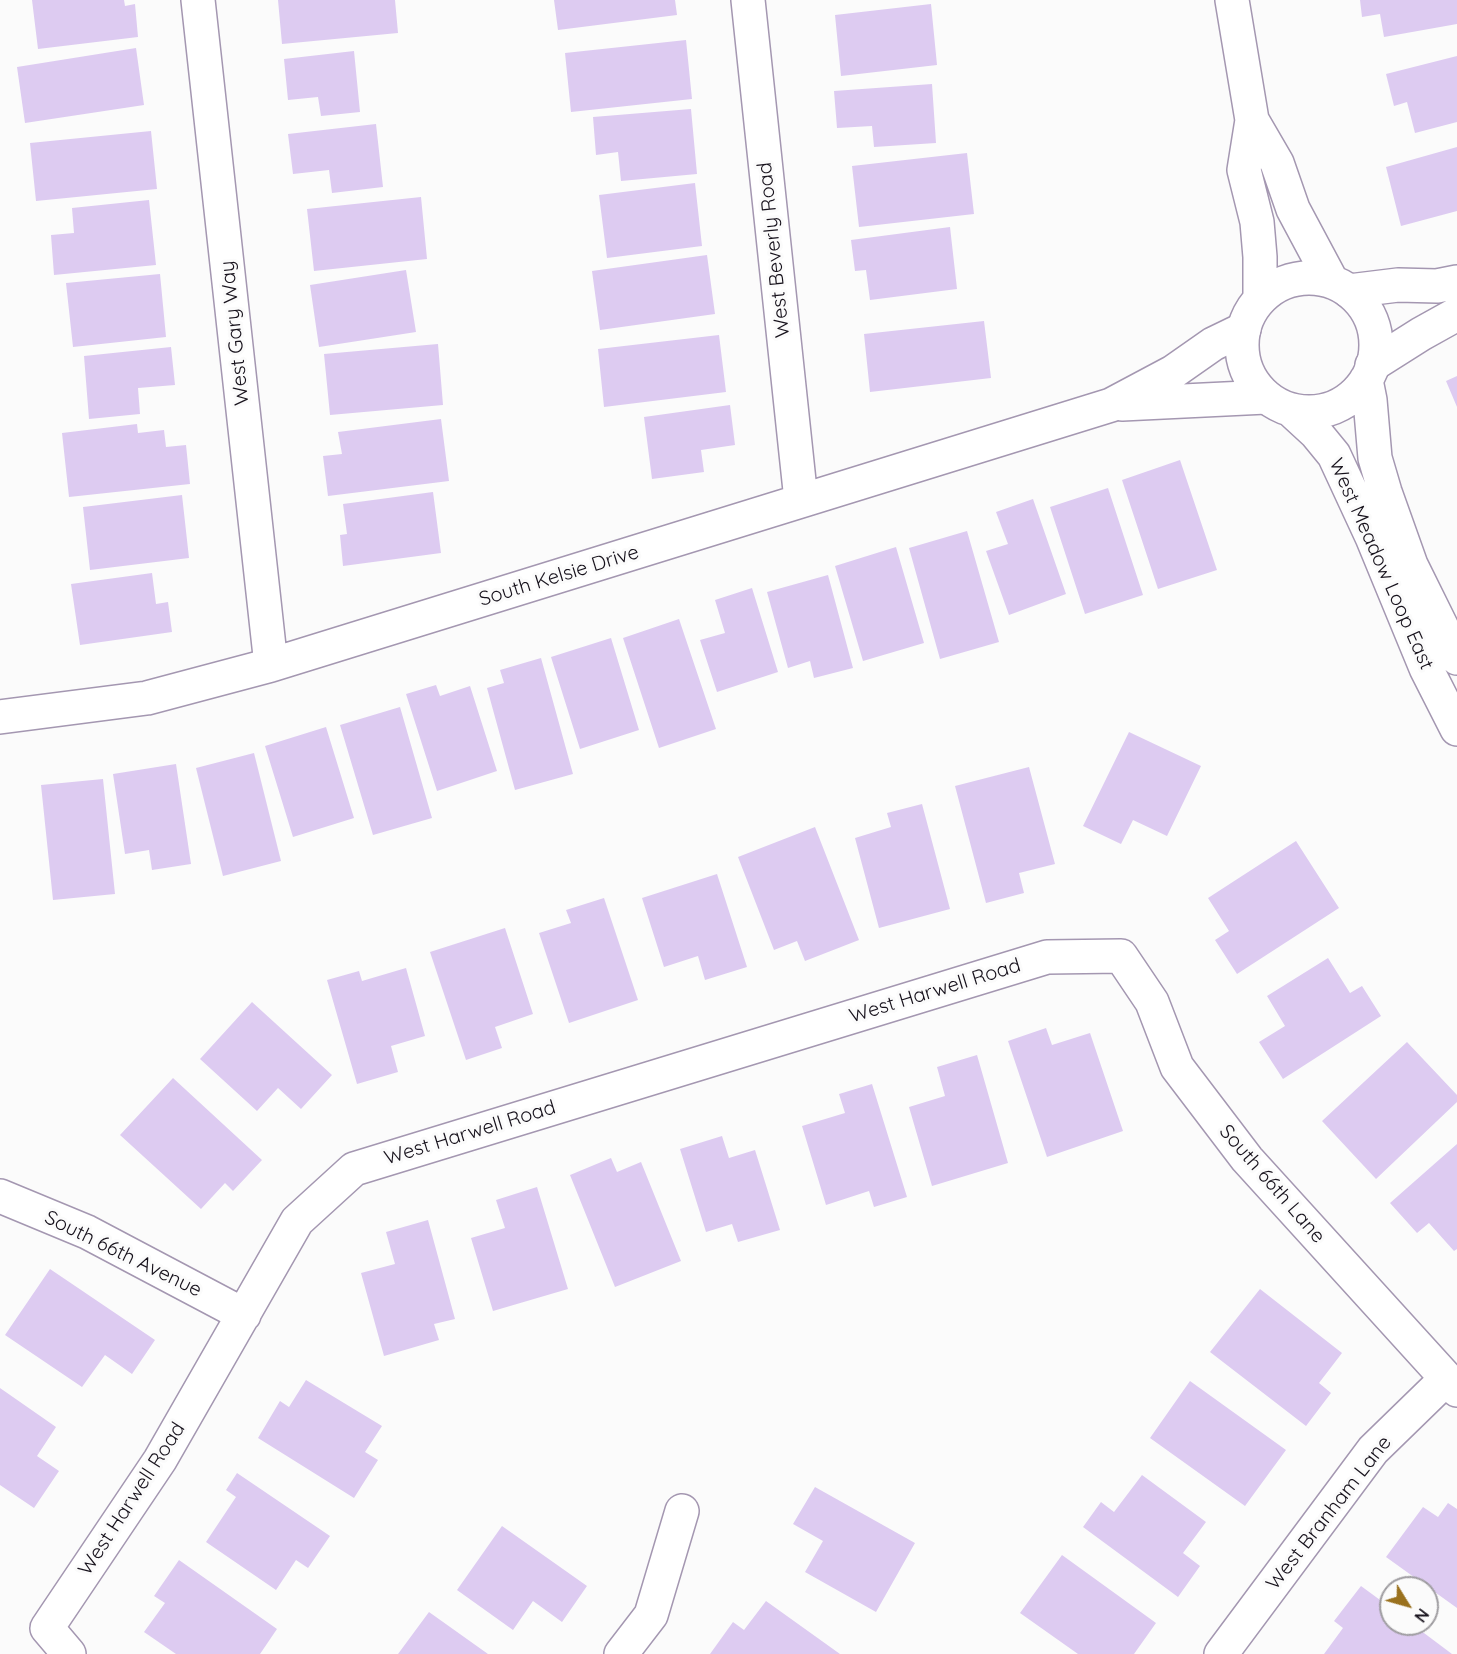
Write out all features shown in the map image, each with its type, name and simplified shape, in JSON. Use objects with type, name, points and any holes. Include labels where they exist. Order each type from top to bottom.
[{"type":"street","name":"West Gary Way","points":[[198,0],[271,665]]},
{"type":"street","name":"West Beverly Road","points":[[748,0],[801,500]]},
{"type":"street","points":[[1232,0],[1252,120],[1244,170],[1257,222],[1260,299]]},
{"type":"street","points":[[1252,120],[1277,163],[1293,208],[1340,287],[1363,306],[1373,324],[1376,345],[1369,373]]},
{"type":"street","points":[[1457,282],[1437,286],[1340,287],[1313,278],[1293,280],[1275,287],[1260,299],[1250,313],[1244,328],[1242,347],[1245,366],[1253,383],[1279,403],[1312,412],[1333,407],[1352,396],[1369,373],[1457,314]]},
{"type":"street","name":"South Kelsie Drive","points":[[0,717],[147,698],[271,665],[1111,405],[1173,372],[1213,344],[1244,328]]},
{"type":"street","name":"West Meadow Loop East","points":[[1369,373],[1375,458],[1385,492],[1411,565],[1457,658]]},
{"type":"street","name":"South Kelsie Drive","points":[[1111,405],[1279,403]]},
{"type":"street","name":"West Meadow Loop East","points":[[1279,403],[1316,433],[1334,455],[1372,537],[1426,668],[1457,729]]},
{"type":"street","name":"West Harwell Road","points":[[69,1654],[47,1628],[160,1460],[297,1221],[354,1169],[1047,957],[1121,956]]},
{"type":"street","name":"South 66th Lane","points":[[1121,956],[1152,1002],[1177,1067],[1247,1159],[1452,1385]]},
{"type":"street","name":"South 66th Avenue","points":[[0,1196],[87,1232],[244,1315]]},
{"type":"street","name":"West Branham Lane","points":[[1221,1654],[1373,1450],[1452,1385]]},
{"type":"street","points":[[621,1654],[651,1615],[682,1511]]},
{"type":"building","points":[[32,0],[124,0],[125,6],[135,4],[138,37],[38,49]]},
{"type":"building","points":[[278,0],[395,0],[398,33],[282,44]]},
{"type":"building","points":[[554,0],[675,0],[677,15],[558,30]]},
{"type":"building","points":[[1360,0],[1457,0],[1457,24],[1384,37],[1380,14],[1362,17]]},
{"type":"building","points":[[931,4],[937,65],[841,76],[835,15]]},
{"type":"building","points":[[686,40],[692,99],[571,112],[565,53]]},
{"type":"building","points":[[136,48],[144,105],[25,123],[17,67]]},
{"type":"building","points":[[354,51],[360,112],[321,116],[318,97],[288,100],[284,59]]},
{"type":"building","points":[[1457,56],[1457,122],[1415,133],[1407,102],[1394,106],[1386,74]]},
{"type":"building","points":[[932,84],[936,143],[874,147],[872,126],[837,128],[834,91]]},
{"type":"building","points":[[691,109],[697,174],[621,181],[618,152],[596,155],[593,117]]},
{"type":"building","points":[[376,124],[383,187],[332,193],[329,170],[293,174],[288,134]]},
{"type":"building","points":[[151,131],[157,189],[36,201],[30,143]]},
{"type":"building","points":[[1457,147],[1457,211],[1401,226],[1386,167]]},
{"type":"building","points":[[967,153],[974,214],[859,227],[852,166]]},
{"type":"building","points":[[695,183],[702,246],[607,258],[599,195]]},
{"type":"building","points":[[421,197],[427,259],[314,271],[307,209]]},
{"type":"building","points":[[149,200],[156,265],[54,275],[51,235],[74,233],[72,208]]},
{"type":"building","points":[[950,227],[957,289],[870,300],[866,270],[855,271],[851,240]]},
{"type":"building","points":[[707,255],[715,314],[600,330],[592,271]]},
{"type":"building","points":[[406,270],[416,332],[319,347],[310,285]]},
{"type":"building","points":[[160,274],[166,337],[73,347],[66,283]]},
{"type":"building","points":[[984,321],[991,378],[870,392],[864,334]]},
{"type":"building","points":[[719,335],[726,392],[604,407],[598,349]]},
{"type":"building","points":[[438,344],[443,405],[330,415],[324,354]]},
{"type":"building","points":[[171,347],[175,385],[138,388],[140,414],[89,419],[84,356]]},
{"type":"building","points":[[1457,376],[1457,407],[1446,381]]},
{"type":"building","points":[[730,405],[735,445],[701,450],[704,472],[652,479],[644,417]]},
{"type":"building","points":[[441,419],[449,481],[328,496],[323,456],[342,454],[338,432]]},
{"type":"building","points":[[137,424],[138,433],[164,430],[166,447],[186,445],[190,484],[69,497],[62,433]]},
{"type":"building","points":[[1180,460],[1217,570],[1158,589],[1122,480]]},
{"type":"building","points":[[1108,488],[1143,595],[1085,614],[1050,507]]},
{"type":"building","points":[[433,492],[441,553],[343,566],[340,535],[347,534],[343,504]]},
{"type":"building","points":[[182,495],[189,558],[90,570],[83,507]]},
{"type":"building","points":[[1033,499],[1066,594],[1009,615],[986,551],[1008,544],[996,512]]},
{"type":"building","points":[[967,531],[999,642],[940,659],[909,548]]},
{"type":"building","points":[[896,547],[924,643],[863,661],[835,566]]},
{"type":"building","points":[[152,573],[156,604],[168,602],[172,632],[80,645],[71,584]]},
{"type":"building","points":[[828,575],[853,668],[814,678],[810,661],[788,668],[767,592]]},
{"type":"building","points":[[752,588],[778,672],[717,692],[700,640],[725,633],[715,600]]},
{"type":"building","points":[[679,619],[716,729],[659,748],[623,638]]},
{"type":"building","points":[[611,638],[639,730],[580,749],[551,657]]},
{"type":"building","points":[[541,658],[573,774],[515,790],[487,688],[504,683],[500,670]]},
{"type":"building","points":[[436,685],[440,696],[470,686],[497,771],[437,791],[406,694]]},
{"type":"building","points":[[400,707],[432,818],[373,835],[340,725]]},
{"type":"building","points":[[326,727],[354,818],[293,837],[265,746]]},
{"type":"building","points":[[1129,732],[1201,766],[1167,836],[1133,820],[1121,844],[1083,826]]},
{"type":"building","points":[[254,753],[281,861],[223,876],[196,768]]},
{"type":"building","points":[[176,764],[191,864],[152,870],[149,850],[125,854],[113,774]]},
{"type":"building","points":[[1029,767],[1055,864],[1019,873],[1024,893],[986,903],[955,786]]},
{"type":"building","points":[[103,779],[115,894],[53,900],[41,785]]},
{"type":"building","points":[[922,804],[950,909],[879,928],[855,838],[891,827],[887,813]]},
{"type":"building","points":[[815,827],[859,940],[805,961],[797,941],[774,950],[738,857]]},
{"type":"building","points":[[1296,841],[1339,908],[1237,974],[1215,940],[1229,931],[1208,898]]},
{"type":"building","points":[[717,874],[747,967],[705,980],[698,956],[664,967],[642,898]]},
{"type":"building","points":[[604,898],[638,1000],[569,1023],[539,933],[571,923],[566,910]]},
{"type":"building","points":[[505,928],[533,1014],[495,1027],[502,1048],[466,1060],[430,952]]},
{"type":"building","points":[[1328,958],[1350,993],[1362,986],[1381,1016],[1283,1079],[1259,1042],[1285,1026],[1267,996]]},
{"type":"building","points":[[406,968],[425,1036],[391,1046],[398,1072],[357,1084],[327,980],[359,971],[362,981]]},
{"type":"building","points":[[252,1002],[332,1075],[301,1109],[278,1088],[257,1111],[200,1059]]},
{"type":"building","points":[[1046,1028],[1052,1045],[1090,1033],[1123,1131],[1047,1157],[1008,1041]]},
{"type":"building","points":[[1407,1042],[1457,1095],[1457,1102],[1376,1179],[1322,1121]]},
{"type":"building","points":[[977,1055],[1008,1163],[932,1186],[909,1107],[945,1096],[937,1067]]},
{"type":"building","points":[[173,1078],[262,1160],[233,1191],[225,1183],[201,1209],[120,1135]]},
{"type":"building","points":[[872,1084],[907,1197],[874,1207],[869,1191],[826,1205],[802,1126],[845,1113],[839,1094]]},
{"type":"building","points":[[722,1136],[729,1158],[755,1150],[780,1230],[738,1242],[732,1224],[706,1232],[680,1149]]},
{"type":"building","points":[[1457,1144],[1457,1249],[1454,1251],[1429,1223],[1417,1233],[1390,1203]]},
{"type":"building","points":[[611,1158],[617,1172],[641,1162],[681,1261],[615,1287],[570,1175]]},
{"type":"building","points":[[537,1187],[568,1289],[493,1311],[471,1238],[505,1228],[496,1200]]},
{"type":"building","points":[[428,1220],[455,1319],[434,1324],[439,1340],[384,1356],[361,1273],[395,1264],[386,1232]]},
{"type":"building","points":[[50,1269],[155,1340],[132,1374],[105,1355],[82,1387],[5,1335]]},
{"type":"building","points":[[1260,1289],[1342,1353],[1319,1383],[1331,1393],[1306,1426],[1210,1352]]},
{"type":"building","points":[[306,1380],[382,1426],[365,1452],[378,1460],[354,1498],[258,1438],[280,1401],[289,1407]]},
{"type":"building","points":[[1190,1381],[1286,1450],[1245,1506],[1150,1438]]},
{"type":"building","points":[[0,1388],[56,1427],[37,1456],[59,1471],[34,1508],[0,1485]]},
{"type":"building","points":[[237,1473],[330,1536],[308,1568],[296,1560],[276,1590],[206,1542],[236,1497],[226,1490]]},
{"type":"building","points":[[1142,1475],[1206,1522],[1183,1553],[1200,1566],[1178,1597],[1083,1527],[1101,1502],[1114,1512]]},
{"type":"building","points":[[815,1487],[915,1543],[876,1612],[805,1572],[823,1541],[793,1524]]},
{"type":"building","points":[[1448,1503],[1457,1509],[1457,1608],[1439,1595],[1439,1576],[1412,1576],[1386,1557],[1423,1507],[1438,1517]]},
{"type":"building","points":[[502,1526],[587,1586],[562,1622],[533,1601],[513,1630],[457,1590]]},
{"type":"building","points":[[1062,1555],[1156,1623],[1134,1654],[1078,1654],[1020,1613]]},
{"type":"building","points":[[179,1560],[277,1629],[260,1654],[176,1654],[144,1632],[165,1603],[154,1596]]},
{"type":"building","points":[[1361,1586],[1379,1599],[1379,1636],[1428,1636],[1452,1654],[1324,1654],[1343,1628],[1334,1621]]},
{"type":"building","points":[[766,1601],[840,1654],[710,1654],[733,1622],[744,1630]]},
{"type":"building","points":[[429,1612],[488,1654],[398,1654]]}]
